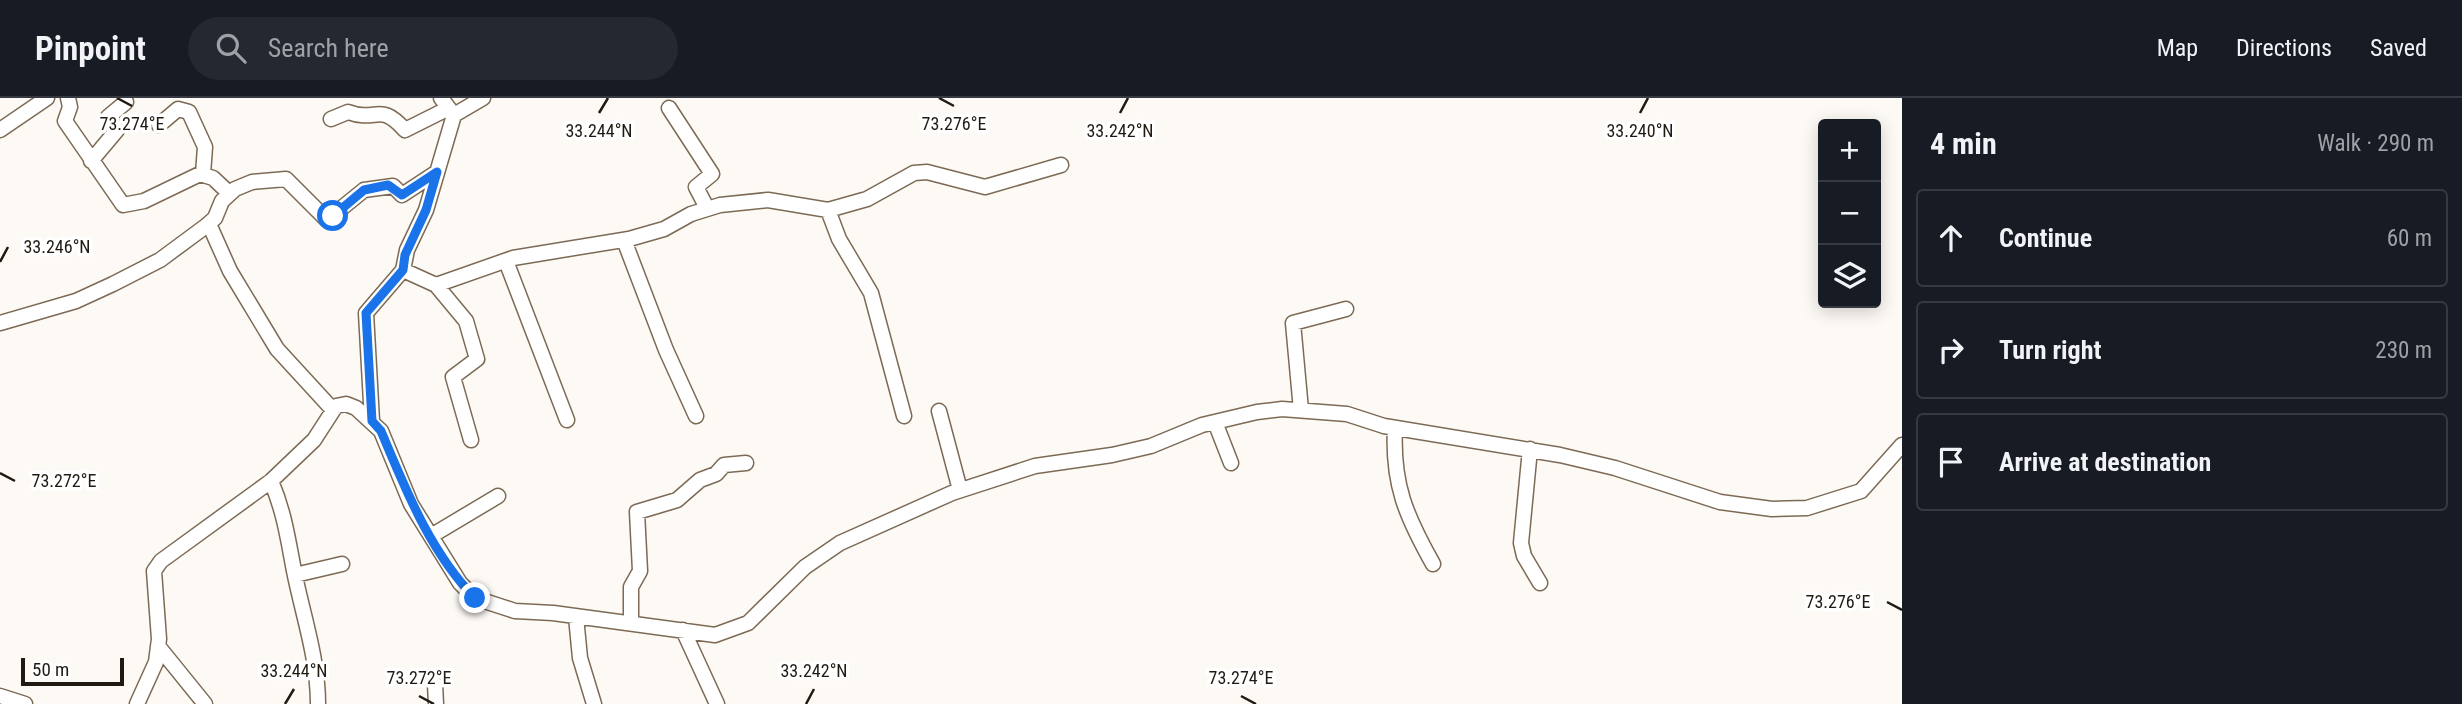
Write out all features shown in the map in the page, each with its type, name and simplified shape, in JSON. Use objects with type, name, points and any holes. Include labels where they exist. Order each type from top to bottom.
[{"type":"street","points":[[0,130],[47,98]]},
{"type":"street","points":[[68,98],[70,107],[65,121],[123,205],[144,201],[191,177],[203,174],[213,178],[229,193]]},
{"type":"street","points":[[331,118],[348,112],[365,117],[385,113],[395,118],[405,130],[447,107],[483,98]]},
{"type":"street","points":[[91,161],[117,130],[108,117],[126,102]]},
{"type":"street","points":[[372,421],[366,313],[403,270],[405,255],[426,210],[437,172],[447,107]]},
{"type":"street","points":[[669,108],[712,174],[696,187],[707,208]]},
{"type":"street","points":[[159,125],[178,109],[189,112],[205,147],[203,174]]},
{"type":"street","points":[[436,285],[506,261],[624,240],[664,229],[707,208],[768,200],[828,210],[867,199],[914,173],[927,172],[985,187],[1061,165]]},
{"type":"street","points":[[0,323],[90,295],[160,260],[209,224],[229,193],[252,182],[286,179],[327,220],[364,190],[388,185],[402,195],[437,172]]},
{"type":"street","points":[[828,210],[839,239],[871,293],[904,416]]},
{"type":"street","points":[[209,224],[230,271],[276,349],[333,410]]},
{"type":"street","points":[[624,240],[666,350],[696,416]]},
{"type":"street","points":[[506,261],[567,420]]},
{"type":"street","points":[[403,270],[436,285],[466,321],[477,359],[453,377],[471,440]]},
{"type":"street","points":[[1301,410],[1293,323],[1346,309]]},
{"type":"street","points":[[137,704],[156,662],[160,626],[152,580],[154,570],[161,561],[271,481],[314,440],[333,410],[346,404],[372,421],[381,431],[411,504],[460,583],[475,598],[515,611],[631,622],[715,635],[748,623],[805,567],[840,543],[960,490],[1035,466],[1112,455],[1150,446],[1215,422],[1257,412],[1301,410],[1347,414],[1395,428],[1530,449],[1615,468],[1720,502],[1772,509],[1807,508],[1861,491],[1902,445]]},
{"type":"street","points":[[939,411],[960,490]]},
{"type":"street","points":[[1215,422],[1231,463]]},
{"type":"street","points":[[1395,428],[1399,494],[1404,512],[1433,564]]},
{"type":"street","points":[[1530,449],[1521,543],[1524,556],[1540,583]]},
{"type":"street","points":[[631,622],[631,587],[640,571],[637,512],[677,500],[700,480],[716,474],[724,465],[746,463]]},
{"type":"street","points":[[271,481],[285,518],[295,575],[318,672],[318,704]]},
{"type":"street","points":[[431,536],[498,496]]},
{"type":"street","points":[[295,575],[342,564]]},
{"type":"street","points":[[576,617],[580,658],[594,704]]},
{"type":"street","points":[[682,630],[717,704]]},
{"type":"street","points":[[158,646],[205,704]]},
{"type":"street","points":[[435,684],[436,704]]},
{"type":"street","points":[[0,696],[25,704]]},
{"type":"route","points":[[333,216],[364,190],[388,185],[402,195],[409,193],[437,172],[426,210],[405,255],[403,270],[366,313],[372,421],[381,431],[411,504],[460,583],[475,598]]}]
